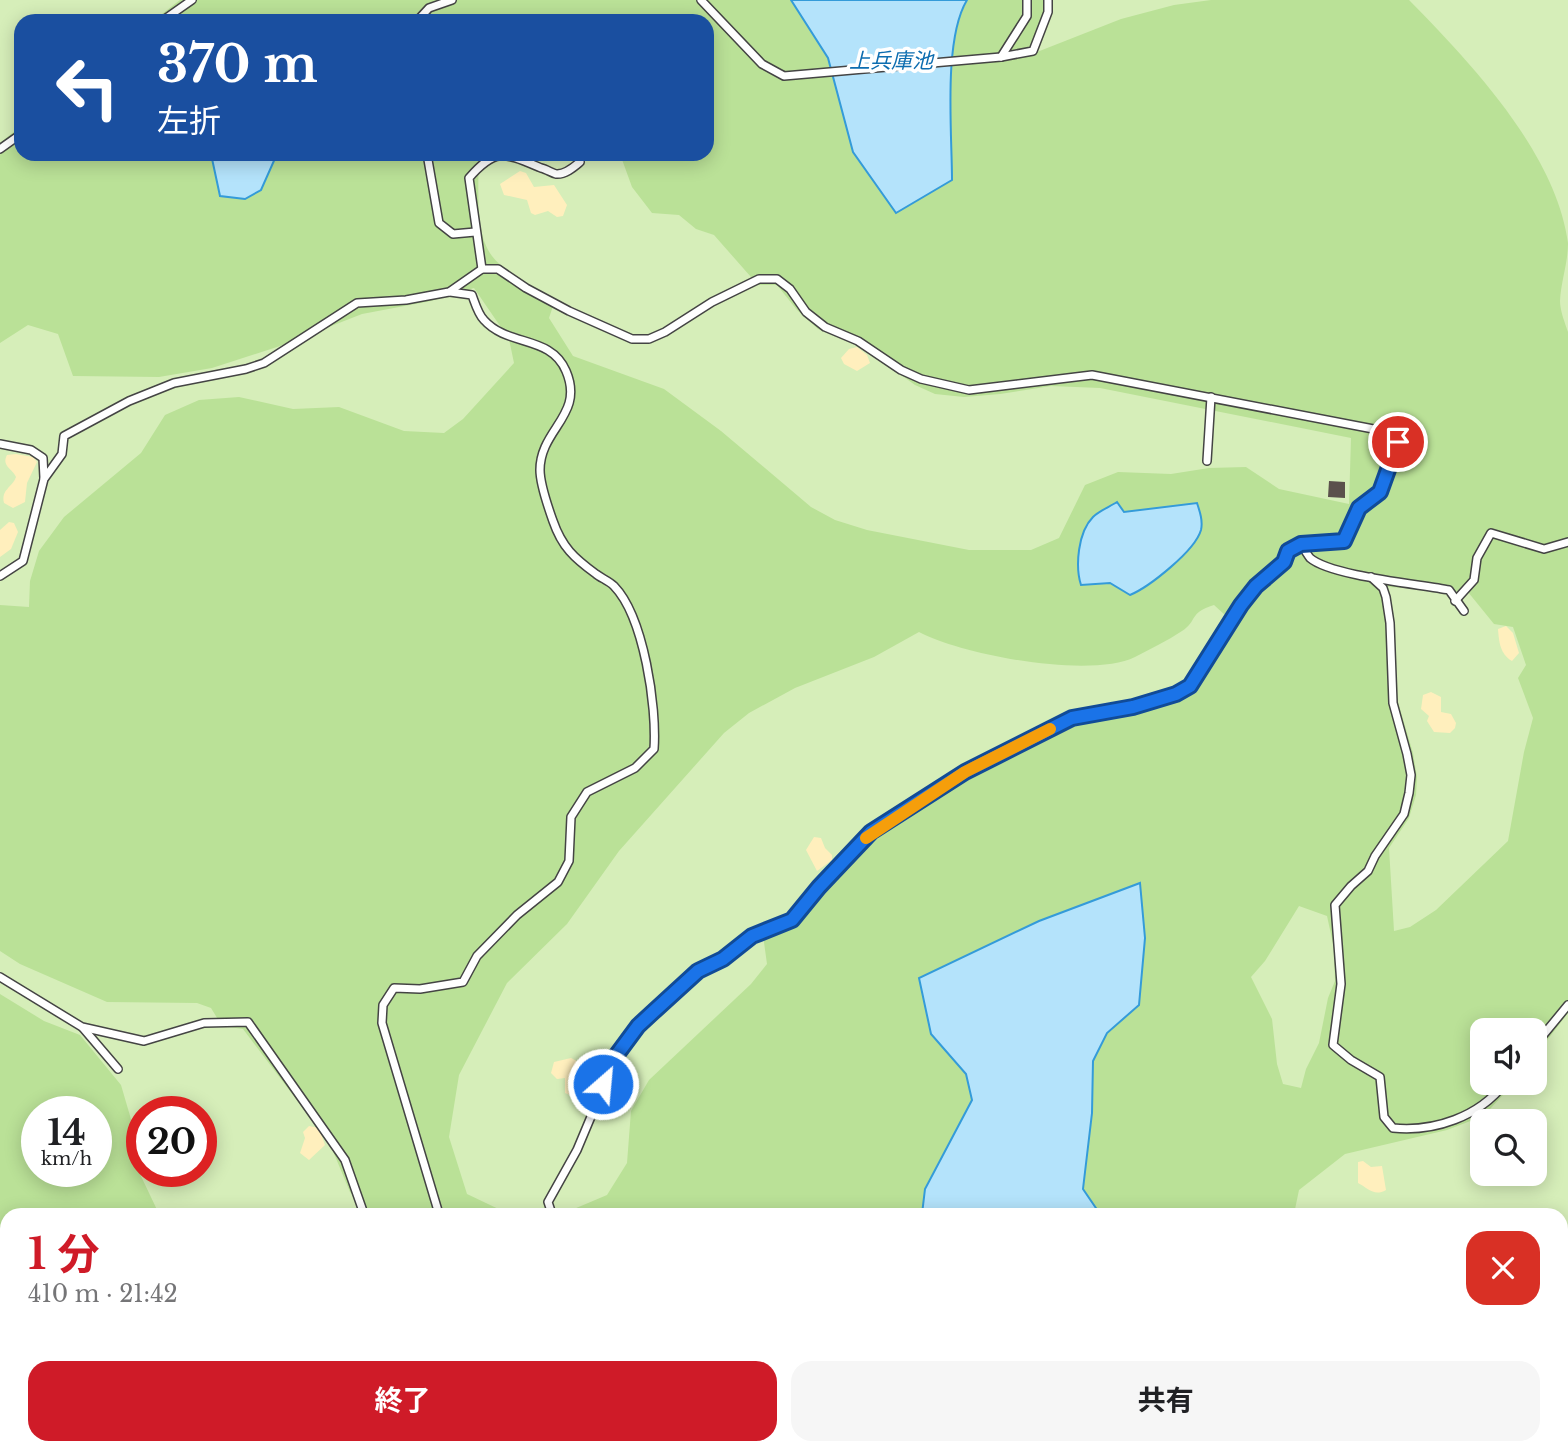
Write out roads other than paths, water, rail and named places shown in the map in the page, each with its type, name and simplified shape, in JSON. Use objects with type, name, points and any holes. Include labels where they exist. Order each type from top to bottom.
[{"type":"lane","points":[[172,14],[192,0]]},
{"type":"lane","points":[[423,14],[429,8],[452,0]]},
{"type":"lane","points":[[701,0],[762,64],[784,76],[1001,57],[1033,51],[1048,12],[1048,0]]},
{"type":"lane","points":[[1001,57],[1027,16],[1027,0]]},
{"type":"lane","points":[[428,161],[439,223],[453,234],[475,232]]},
{"type":"lane","points":[[482,269],[469,178],[484,161]]},
{"type":"lane","points":[[523,161],[557,174],[566,173],[580,162]]},
{"type":"lane","points":[[449,292],[482,269],[498,269],[569,311],[632,339],[649,338],[665,332],[712,302],[759,279],[777,279],[790,289],[806,312],[825,327],[858,341],[901,370],[921,379],[969,390],[1091,375],[1389,432],[1398,442],[1380,492],[1359,508],[1344,541],[1301,544],[1288,551],[1284,562],[1256,586],[1241,605],[1190,686],[1176,694],[1133,707],[1072,718],[965,772],[871,832],[792,920],[752,936],[723,959],[690,978],[638,1026],[607,1068],[598,1100],[577,1150],[548,1202],[550,1208]]},
{"type":"lane","points":[[44,479],[62,454],[64,436],[130,401],[174,383],[264,363],[357,303],[406,300],[449,292],[472,295],[483,319],[501,332],[557,354],[572,390],[571,403],[547,441],[540,470],[553,521],[566,550],[614,586],[631,613],[656,719],[654,749],[635,768],[587,792],[571,817],[569,861],[558,882],[517,915],[477,956],[463,982],[419,989],[394,988],[383,1005],[382,1023],[437,1208]]},
{"type":"lane","points":[[1207,461],[1211,397]]},
{"type":"lane","points":[[0,444],[31,450],[43,457],[44,479],[23,561],[1,577]]},
{"type":"lane","points":[[1455,601],[1475,580],[1478,558],[1491,533],[1544,549],[1568,542]]},
{"type":"lane","points":[[1301,544],[1310,557],[1321,564],[1371,577],[1449,590],[1464,611]]},
{"type":"lane","points":[[1371,577],[1384,587],[1390,623],[1393,703],[1411,775],[1404,814],[1368,871],[1335,905],[1341,984],[1333,1045],[1351,1060],[1380,1077],[1384,1116],[1393,1128],[1446,1124],[1488,1102],[1494,1095]]},
{"type":"lane","points":[[0,977],[82,1027],[118,1069]]},
{"type":"lane","points":[[1547,1030],[1568,1005]]},
{"type":"lane","points":[[82,1027],[144,1041],[204,1023],[248,1022],[345,1160],[362,1208]]},
{"type":"water","name":"上兵庫池","points":[[791,0],[967,0],[959,17],[952,62],[952,180],[896,213],[853,152],[828,58]]},
{"type":"water","points":[[212,161],[274,161],[261,190],[245,199],[220,196]]},
{"type":"water","points":[[1117,502],[1124,512],[1197,503],[1201,520],[1201,530],[1197,538],[1181,558],[1130,595],[1110,583],[1081,585],[1079,577],[1079,550],[1088,523],[1095,515]]},
{"type":"water","points":[[1140,883],[1145,938],[1139,1005],[1107,1033],[1093,1061],[1092,1113],[1083,1189],[1096,1208],[923,1208],[925,1189],[972,1100],[966,1074],[931,1034],[919,978],[1039,921]]}]
